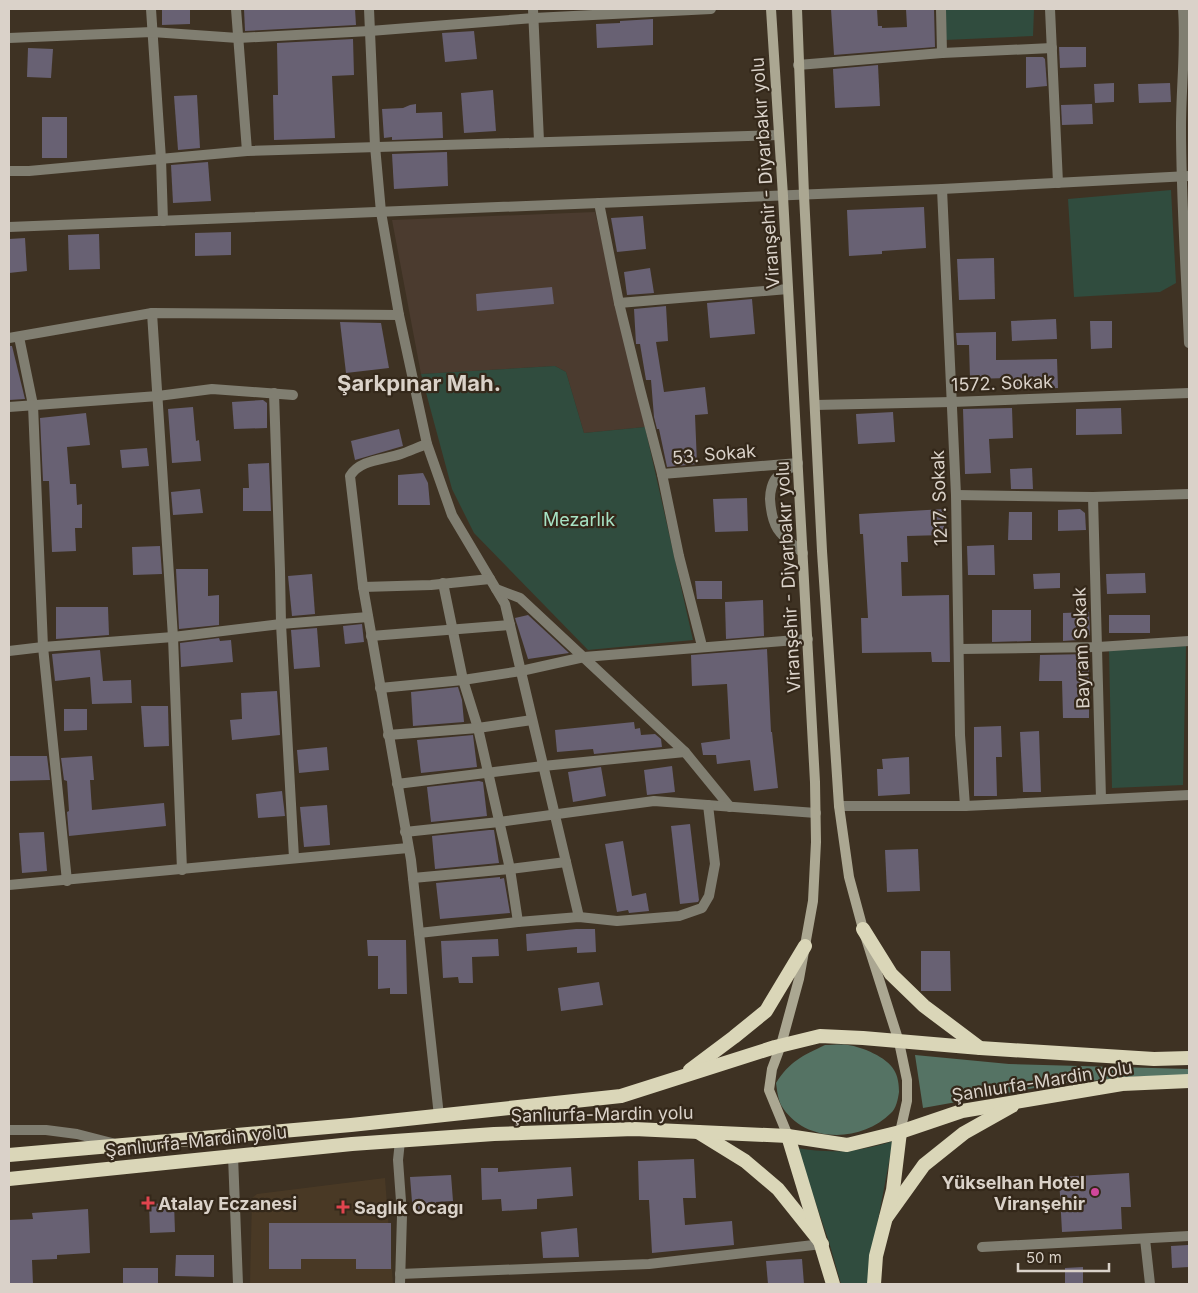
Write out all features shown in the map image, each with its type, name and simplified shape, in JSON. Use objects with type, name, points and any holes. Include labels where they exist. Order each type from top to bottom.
[{"type":"highway","points":[[863,929],[891,974],[924,1006],[980,1048]]},
{"type":"highway","points":[[681,1077],[766,1011],[805,946]]},
{"type":"highway","points":[[9,1155],[351,1125],[621,1096],[781,1045],[820,1036],[1154,1059],[1189,1058]]},
{"type":"highway","name":"Şanlıurfa-Mardin yolu","points":[[9,1179],[352,1144],[494,1134],[625,1130],[697,1132],[788,1136],[847,1145],[900,1132],[962,1111],[1122,1084],[1189,1081]]},
{"type":"highway","points":[[886,1218],[924,1165],[964,1133],[1021,1101]]},
{"type":"highway","points":[[697,1132],[745,1161],[778,1189],[822,1244]]},
{"type":"highway","points":[[874,1284],[876,1256],[894,1190],[900,1132]]},
{"type":"highway","points":[[788,1136],[822,1244],[832,1284]]},
{"type":"main road","name":"Viranşehir - Diyarbakır yolu","points":[[771,9],[808,639],[816,813],[813,901],[799,979],[781,1045],[772,1069],[770,1090],[788,1136]]},
{"type":"main road","name":"Viranşehir - Diyarbakır yolu","points":[[797,9],[798,65],[815,405],[828,650],[839,806],[849,878],[899,1042],[907,1080],[907,1101],[900,1132]]},
{"type":"street","points":[[151,9],[162,221]]},
{"type":"street","points":[[236,9],[247,151]]},
{"type":"street","points":[[369,9],[376,146],[382,212],[399,315],[427,444],[452,515],[505,604],[579,917]]},
{"type":"street","points":[[9,38],[152,32],[238,38],[370,32],[534,13],[711,9]]},
{"type":"street","points":[[941,9],[942,53]]},
{"type":"street","points":[[1050,9],[1058,183]]},
{"type":"street","points":[[1183,9],[1187,39],[1181,125],[1186,176],[1189,343]]},
{"type":"street","points":[[534,13],[539,141]]},
{"type":"street","points":[[798,65],[942,53],[1052,48]]},
{"type":"street","points":[[9,171],[29,171],[247,151],[779,135]]},
{"type":"street","points":[[9,227],[783,196],[1186,176]]},
{"type":"street","name":"1217. Sokak","points":[[942,189],[956,495],[960,735],[965,806]]},
{"type":"street","points":[[599,203],[619,304],[662,474],[679,556],[702,646]]},
{"type":"street","points":[[619,304],[788,289]]},
{"type":"street","points":[[66,881],[43,647],[33,405],[14,338],[152,313],[399,315]]},
{"type":"street","points":[[152,313],[173,638],[182,870]]},
{"type":"street","points":[[9,407],[158,396],[212,389],[293,396]]},
{"type":"street","name":"1572. Sokak","points":[[815,405],[952,402],[1189,392]]},
{"type":"street","points":[[274,393],[281,624],[294,858]]},
{"type":"street","points":[[427,444],[401,454],[363,464],[354,470],[350,476],[363,587],[413,878],[439,1116]]},
{"type":"street","points":[[798,463],[776,478],[770,493],[770,502],[773,523],[782,535],[803,553]]},
{"type":"street","name":"53. Sokak","points":[[662,474],[798,463]]},
{"type":"street","points":[[956,495],[1093,497],[1189,494]]},
{"type":"street","name":"Bayram Sokak","points":[[1093,497],[1101,799]]},
{"type":"street","points":[[363,587],[490,579]]},
{"type":"street","points":[[443,583],[463,680],[478,728],[510,869],[518,922]]},
{"type":"street","points":[[496,589],[520,598],[584,657],[685,752],[730,806]]},
{"type":"street","points":[[9,652],[43,647],[173,638],[281,624],[368,617]]},
{"type":"street","points":[[371,636],[510,625]]},
{"type":"street","points":[[380,688],[463,680],[521,671],[584,657],[702,646],[808,639]]},
{"type":"street","points":[[960,650],[1098,647],[1189,641]]},
{"type":"street","points":[[388,735],[478,728],[532,720]]},
{"type":"street","points":[[397,784],[543,766],[685,752]]},
{"type":"street","points":[[839,806],[965,806],[1189,795]]},
{"type":"street","points":[[406,832],[555,815],[607,806],[654,801],[816,813]]},
{"type":"street","points":[[419,933],[579,917],[617,921],[679,916],[702,908],[708,896],[715,864],[708,805]]},
{"type":"street","points":[[9,886],[408,848]]},
{"type":"street","points":[[413,878],[566,862]]},
{"type":"street","points":[[9,1130],[46,1130],[77,1134],[120,1145]]},
{"type":"street","points":[[400,1141],[398,1160],[402,1214],[400,1279],[649,1264],[822,1244]]},
{"type":"street","points":[[233,1156],[238,1284]]},
{"type":"street","points":[[982,1247],[1189,1236]]},
{"type":"street","points":[[1145,1239],[1150,1284]]},
{"type":"shaded area","points":[[595,212],[645,427],[584,433],[566,372],[555,366],[421,374],[392,220]]},
{"type":"shaded area","points":[[385,1178],[393,1284],[250,1284],[252,1198],[257,1194]]},
{"type":"green space","points":[[945,9],[1034,9],[1033,36],[945,40]]},
{"type":"green space","points":[[1171,190],[1176,283],[1160,292],[1074,297],[1068,199]]},
{"type":"green space","name":"Mezarlık","points":[[555,366],[566,372],[584,433],[645,427],[693,640],[588,650],[474,533],[452,489],[421,374]]},
{"type":"green space","points":[[1186,646],[1183,785],[1112,788],[1109,650]]},
{"type":"green space","points":[[825,1045],[854,1046],[874,1053],[891,1065],[896,1075],[899,1092],[893,1111],[879,1123],[849,1134],[833,1135],[818,1133],[804,1127],[791,1118],[781,1105],[776,1083],[786,1069],[810,1052]]},
{"type":"green space","points":[[915,1055],[1009,1064],[1189,1069],[1189,1076],[1143,1076],[1057,1084],[923,1108]]},
{"type":"green space","points":[[893,1141],[871,1257],[868,1284],[841,1284],[829,1242],[797,1148],[846,1151],[869,1148]]},
{"type":"building","points":[[162,9],[190,9],[190,24],[162,25]]},
{"type":"building","points":[[244,9],[355,9],[356,25],[245,31]]},
{"type":"building","points":[[831,9],[877,9],[878,26],[882,26],[882,28],[907,27],[906,9],[934,9],[935,47],[834,55]]},
{"type":"building","points":[[653,19],[653,45],[597,48],[596,24]]},
{"type":"building","points":[[474,31],[477,59],[445,62],[442,33]]},
{"type":"building","points":[[353,39],[354,75],[332,76],[335,138],[274,140],[273,95],[278,95],[277,43]]},
{"type":"building","points":[[1059,47],[1086,47],[1086,67],[1060,68]]},
{"type":"building","points":[[28,48],[53,49],[51,78],[27,77]]},
{"type":"building","points":[[1026,57],[1043,57],[1045,59],[1047,86],[1026,88]]},
{"type":"building","points":[[878,65],[880,106],[835,108],[833,69]]},
{"type":"building","points":[[1114,83],[1114,102],[1095,103],[1094,84]]},
{"type":"building","points":[[1170,83],[1171,102],[1139,103],[1138,84]]},
{"type":"building","points":[[493,90],[496,131],[464,133],[461,93]]},
{"type":"building","points":[[197,95],[200,148],[178,150],[174,96]]},
{"type":"building","points":[[416,104],[416,113],[442,112],[443,138],[392,140],[392,137],[384,138],[382,109],[403,108]]},
{"type":"building","points":[[1092,104],[1093,124],[1062,125],[1061,105]]},
{"type":"building","points":[[42,117],[67,117],[67,158],[42,158]]},
{"type":"building","points":[[447,152],[448,186],[394,189],[392,154]]},
{"type":"building","points":[[208,162],[211,201],[173,203],[171,165]]},
{"type":"building","points":[[924,207],[926,248],[882,251],[882,254],[849,256],[847,210]]},
{"type":"building","points":[[643,216],[646,249],[617,252],[611,218]]},
{"type":"building","points":[[231,232],[231,255],[195,256],[195,233]]},
{"type":"building","points":[[99,234],[100,269],[69,270],[68,235]]},
{"type":"building","points":[[25,238],[27,271],[9,273],[9,239]]},
{"type":"building","points":[[994,258],[995,299],[959,300],[957,259]]},
{"type":"building","points":[[650,268],[654,293],[627,295],[624,272]]},
{"type":"building","points":[[552,287],[554,304],[477,311],[476,294]]},
{"type":"building","points":[[752,299],[755,334],[710,338],[707,303]]},
{"type":"building","points":[[666,306],[668,341],[656,342],[664,392],[705,387],[708,414],[695,415],[697,464],[667,467],[659,429],[657,429],[654,417],[651,380],[646,380],[640,344],[636,344],[634,309]]},
{"type":"building","points":[[1056,319],[1057,339],[1012,341],[1011,321]]},
{"type":"building","points":[[1090,321],[1112,321],[1112,348],[1091,349]]},
{"type":"building","points":[[340,322],[381,323],[389,368],[346,373]]},
{"type":"building","points":[[996,332],[996,360],[1057,359],[1058,388],[1010,389],[1009,378],[970,379],[969,345],[957,345],[956,333]]},
{"type":"building","points":[[9,346],[12,346],[25,399],[9,400]]},
{"type":"building","points":[[263,400],[267,403],[267,428],[234,429],[232,402]]},
{"type":"building","points":[[193,407],[196,441],[199,440],[201,461],[172,463],[168,409]]},
{"type":"building","points":[[1012,408],[1013,438],[989,439],[991,473],[965,474],[963,409]]},
{"type":"building","points":[[1121,408],[1122,434],[1076,435],[1076,409]]},
{"type":"building","points":[[893,412],[895,442],[858,444],[856,414]]},
{"type":"building","points":[[86,413],[90,445],[67,447],[70,484],[76,484],[77,505],[82,504],[82,528],[75,528],[76,551],[52,552],[49,481],[43,481],[40,418]]},
{"type":"building","points":[[399,429],[403,446],[355,460],[351,441]]},
{"type":"building","points":[[147,448],[149,466],[122,468],[120,450]]},
{"type":"building","points":[[269,463],[271,511],[243,511],[243,488],[249,488],[248,464]]},
{"type":"building","points":[[1032,468],[1033,489],[1011,489],[1010,469]]},
{"type":"building","points":[[423,473],[428,483],[430,505],[398,505],[398,475]]},
{"type":"building","points":[[200,489],[203,513],[173,515],[171,492]]},
{"type":"building","points":[[747,498],[748,531],[715,532],[713,499]]},
{"type":"building","points":[[944,509],[944,535],[907,536],[908,562],[901,562],[902,596],[949,595],[950,662],[932,662],[931,652],[862,653],[861,618],[868,618],[863,534],[860,534],[859,514]]},
{"type":"building","points":[[1080,509],[1085,513],[1086,530],[1058,531],[1058,510]]},
{"type":"building","points":[[1009,512],[1032,512],[1032,540],[1008,540]]},
{"type":"building","points":[[994,545],[995,575],[968,575],[967,546]]},
{"type":"building","points":[[160,546],[162,574],[133,575],[132,547]]},
{"type":"building","points":[[176,569],[208,569],[208,596],[219,595],[219,625],[179,629]]},
{"type":"building","points":[[1060,573],[1060,588],[1034,589],[1033,574]]},
{"type":"building","points":[[1145,573],[1146,593],[1107,594],[1106,574]]},
{"type":"building","points":[[312,574],[315,614],[292,616],[288,576]]},
{"type":"building","points":[[695,581],[722,581],[722,599],[697,599]]},
{"type":"building","points":[[763,600],[764,636],[726,639],[725,602]]},
{"type":"building","points":[[56,607],[108,607],[109,635],[56,639]]},
{"type":"building","points":[[992,610],[1031,610],[1031,641],[992,642]]},
{"type":"building","points":[[1089,612],[1090,635],[1078,640],[1063,641],[1063,613]]},
{"type":"building","points":[[528,615],[569,653],[528,659],[515,618]]},
{"type":"building","points":[[1109,615],[1150,615],[1150,633],[1109,633]]},
{"type":"building","points":[[362,624],[364,642],[345,644],[343,626]]},
{"type":"building","points":[[317,628],[320,667],[294,669],[291,630]]},
{"type":"building","points":[[219,638],[220,641],[231,640],[233,662],[181,667],[180,643]]},
{"type":"building","points":[[767,649],[771,732],[778,788],[754,791],[750,760],[717,764],[716,755],[703,755],[701,743],[730,739],[727,684],[692,686],[691,655]]},
{"type":"building","points":[[100,650],[103,681],[131,680],[132,703],[92,704],[90,677],[55,681],[52,654]]},
{"type":"building","points":[[1089,654],[1089,718],[1063,718],[1062,681],[1039,681],[1040,655]]},
{"type":"building","points":[[458,687],[462,700],[464,722],[413,726],[411,692]]},
{"type":"building","points":[[277,691],[280,735],[232,740],[230,720],[242,719],[241,693]]},
{"type":"building","points":[[141,706],[168,706],[169,746],[144,747]]},
{"type":"building","points":[[64,709],[87,709],[87,730],[64,731]]},
{"type":"building","points":[[634,722],[635,729],[640,728],[641,735],[655,734],[661,739],[662,747],[594,754],[593,749],[557,752],[555,730]]},
{"type":"building","points":[[1001,726],[1002,757],[996,757],[997,796],[974,796],[974,727]]},
{"type":"building","points":[[1039,731],[1041,792],[1023,792],[1020,732]]},
{"type":"building","points":[[473,735],[477,767],[421,773],[417,740]]},
{"type":"building","points":[[327,747],[329,770],[299,773],[297,750]]},
{"type":"building","points":[[9,756],[47,756],[50,780],[9,781]]},
{"type":"building","points":[[92,756],[94,780],[90,780],[92,810],[164,803],[166,826],[69,836],[67,781],[64,780],[61,758]]},
{"type":"building","points":[[909,757],[910,794],[878,796],[877,769],[883,769],[882,759]]},
{"type":"building","points":[[672,766],[675,792],[647,795],[644,770]]},
{"type":"building","points":[[601,767],[606,796],[573,802],[568,772]]},
{"type":"building","points":[[483,782],[487,816],[431,822],[427,787]]},
{"type":"building","points":[[282,791],[285,816],[258,818],[256,794]]},
{"type":"building","points":[[327,805],[330,845],[304,847],[300,807]]},
{"type":"building","points":[[690,824],[699,900],[698,902],[680,904],[671,826]]},
{"type":"building","points":[[494,830],[499,863],[435,869],[432,836]]},
{"type":"building","points":[[44,832],[47,871],[22,873],[19,833]]},
{"type":"building","points":[[623,841],[632,896],[646,893],[649,911],[629,913],[628,910],[617,912],[605,844]]},
{"type":"building","points":[[918,849],[920,891],[887,892],[885,850]]},
{"type":"building","points":[[500,877],[500,879],[504,878],[510,913],[440,919],[436,883]]},
{"type":"building","points":[[595,929],[596,952],[577,953],[577,947],[527,951],[526,934]]},
{"type":"building","points":[[498,939],[499,956],[472,957],[473,983],[459,983],[458,977],[443,978],[441,941]]},
{"type":"building","points":[[367,940],[406,940],[407,994],[390,994],[390,988],[378,989],[378,956],[368,956]]},
{"type":"building","points":[[921,951],[950,951],[951,991],[921,991]]},
{"type":"building","points":[[599,982],[603,1005],[561,1011],[558,988]]},
{"type":"building","points":[[694,1159],[696,1198],[683,1198],[685,1225],[732,1221],[734,1245],[652,1253],[649,1200],[639,1200],[638,1161]]},
{"type":"building","points":[[571,1167],[573,1196],[537,1199],[537,1209],[502,1211],[501,1199],[482,1200],[481,1168],[498,1168],[498,1172]]},
{"type":"building","name":"Yükselhan Hotel Viranşehir","points":[[1129,1173],[1131,1207],[1121,1207],[1122,1229],[1062,1232],[1059,1177]]},
{"type":"building","points":[[451,1175],[453,1201],[436,1202],[437,1212],[413,1214],[410,1177]]},
{"type":"building","points":[[174,1203],[175,1232],[150,1233],[149,1204]]},
{"type":"building","points":[[88,1209],[90,1253],[57,1255],[57,1259],[32,1260],[33,1284],[9,1284],[9,1220],[33,1219],[32,1213]]},
{"type":"building","points":[[269,1223],[391,1223],[391,1269],[356,1269],[356,1259],[301,1259],[301,1269],[269,1269]]},
{"type":"building","points":[[577,1228],[579,1257],[543,1258],[541,1232]]},
{"type":"building","points":[[1188,1245],[1189,1267],[1172,1268],[1171,1246]]},
{"type":"building","points":[[176,1255],[214,1255],[214,1277],[175,1276]]},
{"type":"building","points":[[802,1259],[804,1284],[768,1284],[766,1261]]},
{"type":"building","points":[[1083,1267],[1083,1284],[1065,1284],[1065,1268]]},
{"type":"building","points":[[123,1268],[158,1268],[158,1284],[123,1284]]},
{"type":"place","name":"Yükselhan Hotel Viranşehir","points":[[1095,1192]]},
{"type":"place","name":"Atalay Eczanesi","points":[[148,1203]]},
{"type":"place","name":"Saglık Ocagı","points":[[343,1207]]},
{"type":"district","name":"Şarkpınar Mah.","points":[[419,383]]}]
